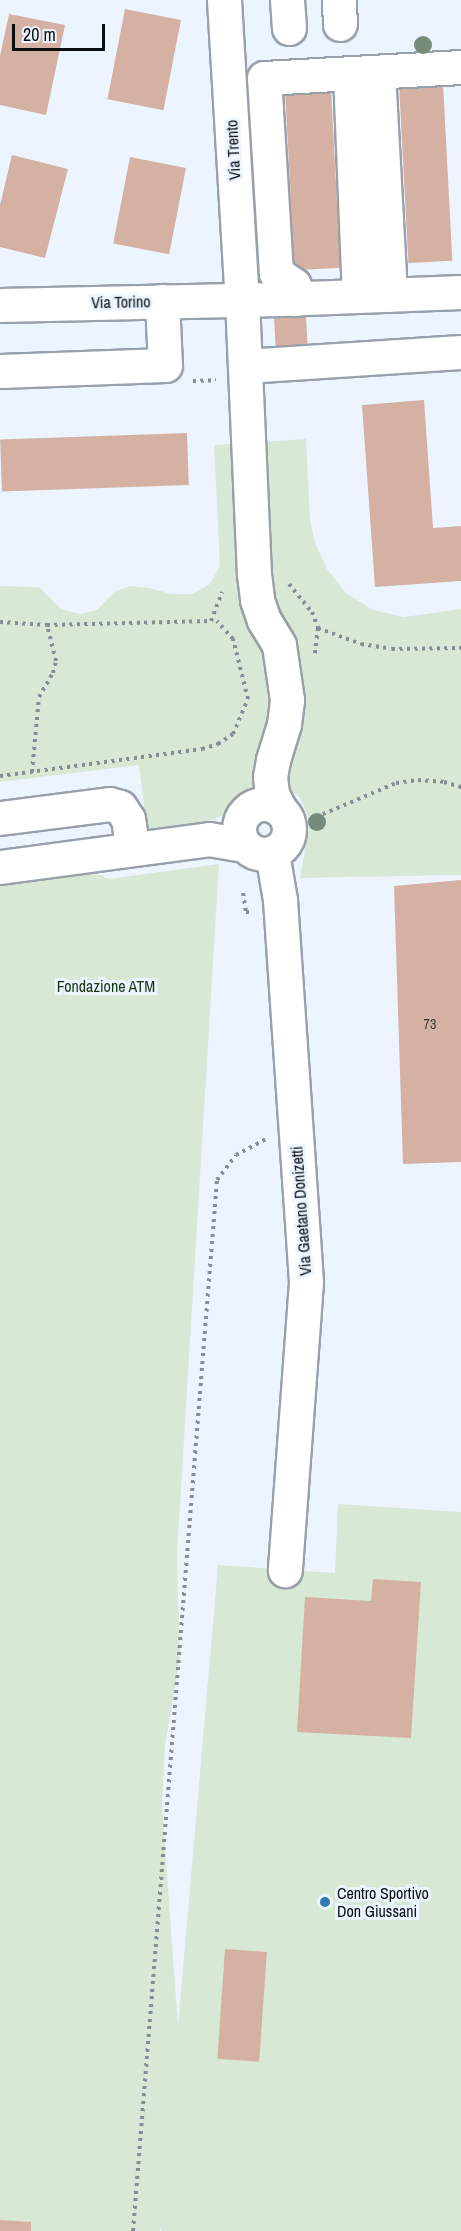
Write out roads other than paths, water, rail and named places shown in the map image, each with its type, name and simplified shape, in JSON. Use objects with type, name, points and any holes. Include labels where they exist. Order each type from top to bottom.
[{"type":"street","name":"Via Trento","points":[[224,0],[242,300],[233,373],[257,600],[264,620],[279,645],[287,700],[284,724],[270,777],[272,794],[290,817]]},
{"type":"street","points":[[295,299],[294,285],[276,273],[264,78],[461,67]]},
{"type":"street","points":[[364,73],[375,295]]},
{"type":"street","name":"Via Torino","points":[[0,305],[295,299],[461,292]]},
{"type":"street","points":[[0,371],[165,365],[162,301]]},
{"type":"street","points":[[233,373],[461,352]]},
{"type":"street","points":[[0,818],[109,804],[120,807],[128,819],[133,849]]},
{"type":"street","points":[[0,867],[209,839],[258,849],[280,849],[289,834],[290,817],[265,804],[249,808],[239,821],[238,829],[258,849]]},
{"type":"street","name":"Via Gaetano Donizetti","points":[[258,849],[280,900],[306,1282],[285,1570]]},
{"type":"place","name":"Centro Sportivo Don Giussani","points":[[325,1902]]},
{"type":"park label","name":"Fondazione ATM","points":[[106,986]]}]
